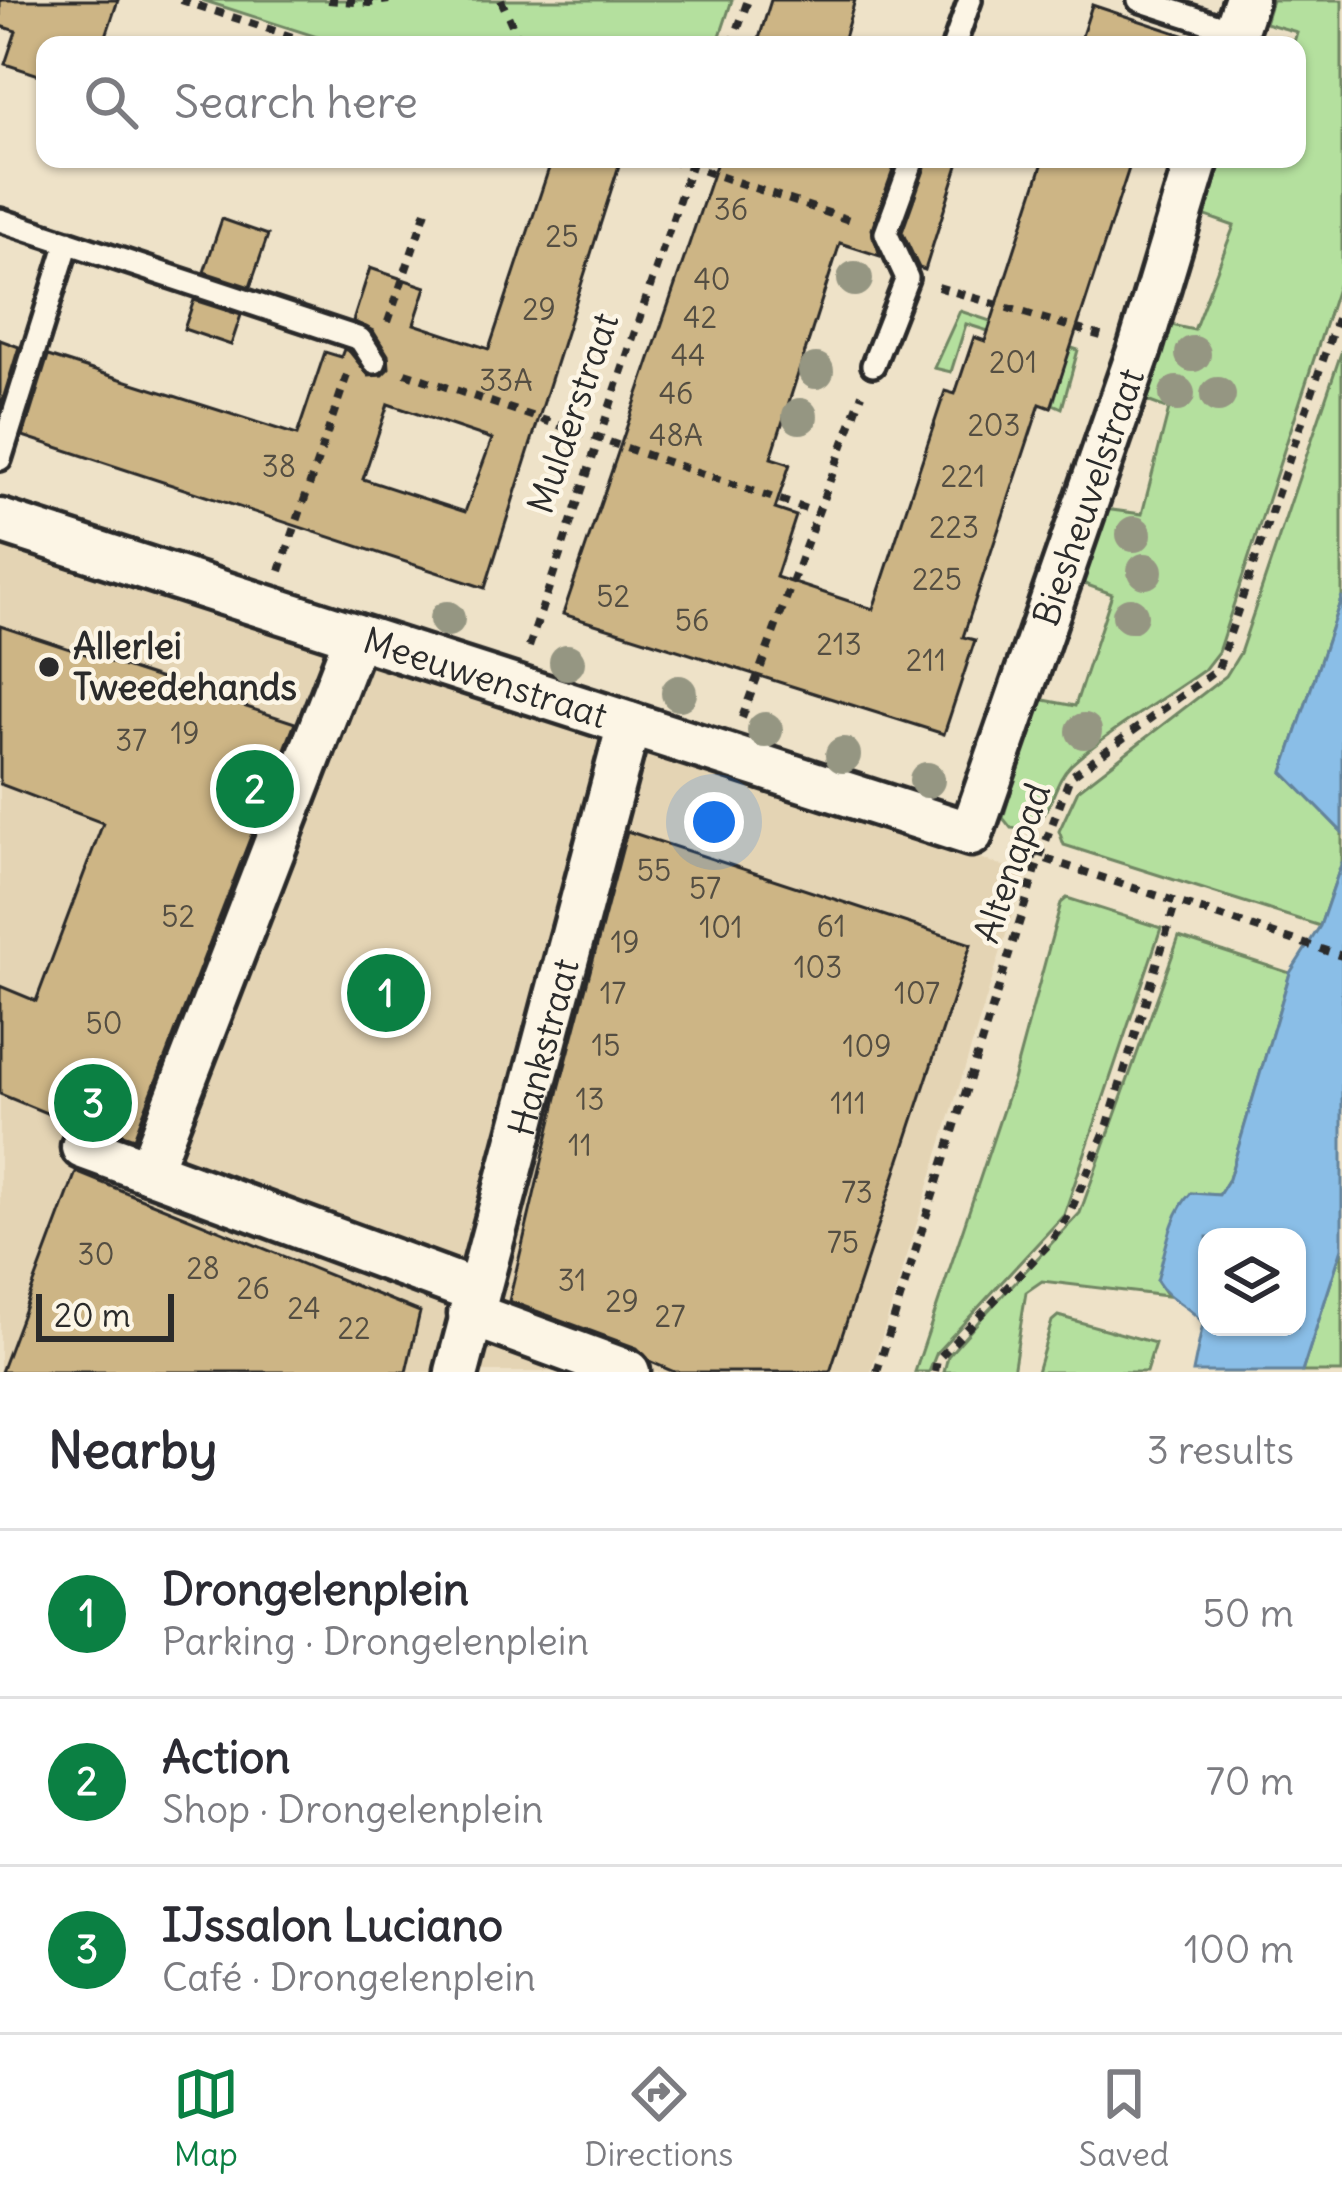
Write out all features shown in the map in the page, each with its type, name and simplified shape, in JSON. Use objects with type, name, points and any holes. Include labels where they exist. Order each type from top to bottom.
[{"type":"street","name":"Biesheuvelstraat","points":[[971,834],[1140,347],[1194,168]]},
{"type":"street","name":"Meeuwenstraat","points":[[0,521],[971,834]]},
{"type":"street","points":[[149,1171],[356,636]]},
{"type":"street","name":"Hankstraat","points":[[457,1372],[629,724]]},
{"type":"street","points":[[83,1147],[473,1303],[628,1372]]},
{"type":"lane","points":[[957,36],[970,0]]},
{"type":"lane","points":[[1139,0],[1237,26]]},
{"type":"lane","points":[[873,365],[908,278],[886,232],[910,168]]},
{"type":"lane","points":[[0,220],[360,339],[375,362]]},
{"type":"lane","points":[[0,459],[68,242]]},
{"type":"path","points":[[182,0],[203,0]]},
{"type":"path","points":[[182,0],[290,36]]},
{"type":"path","points":[[328,0],[388,0]]},
{"type":"path","points":[[501,0],[517,36]]},
{"type":"path","points":[[735,36],[748,0]]},
{"type":"path","name":"Mulderstraat","points":[[515,688],[690,168]]},
{"type":"path","points":[[709,168],[886,232]]},
{"type":"path","points":[[427,208],[375,362],[818,512]]},
{"type":"path","points":[[908,278],[1140,347]]},
{"type":"path","name":"Altenapad","points":[[877,1372],[1040,857],[1070,777],[1218,669],[1342,304]]},
{"type":"path","points":[[268,608],[360,339]]},
{"type":"path","points":[[728,756],[873,365]]},
{"type":"path","points":[[971,834],[1342,956]]},
{"type":"path","points":[[935,1372],[937,1360],[1048,1245],[1069,1215],[1108,1124],[1176,902]]},
{"type":"shaded area","points":[[0,541],[1025,873],[871,1372],[0,1372]]},
{"type":"green space","points":[[202,0],[732,0],[720,36],[314,36]]},
{"type":"green space","points":[[1272,0],[1342,0],[1342,273],[1218,652],[1204,670],[1071,765],[1035,823],[1011,828],[1003,818],[1039,699],[1075,706],[1112,594],[1079,582],[1104,509],[1142,514],[1169,409],[1139,398],[1162,323],[1194,330],[1234,226],[1203,215],[1217,168],[1306,168],[1306,36],[1265,23]]},
{"type":"green space","points":[[960,311],[1078,350],[1062,408],[1053,404],[1067,356],[966,324],[951,372],[934,368]]},
{"type":"green space","points":[[1342,350],[1342,596],[1283,772],[1342,832],[1342,862],[1320,926],[1064,845],[1059,831],[1078,790],[1226,676],[1240,653]]},
{"type":"green space","points":[[1067,898],[1161,928],[1064,1215],[937,1352],[929,1372],[915,1372],[1013,1080],[1061,903]]},
{"type":"green space","points":[[1179,937],[1290,973],[1229,1179],[1219,1195],[1191,1193],[1157,1281],[1167,1296],[1042,1281],[1026,1292],[1013,1372],[944,1372],[948,1356],[1080,1213]]},
{"type":"green space","points":[[1342,1248],[1342,1372],[1302,1372]]},
{"type":"green space","points":[[1058,1316],[1155,1343],[1146,1372],[1037,1372],[1052,1321]]},
{"type":"water","points":[[1342,596],[1342,832],[1283,772]]},
{"type":"water","points":[[1342,862],[1342,1248],[1302,1372],[1193,1372],[1200,1336],[1306,1336],[1306,1228],[1198,1228],[1198,1318],[1157,1281],[1169,1234],[1184,1202],[1191,1193],[1219,1195],[1229,1179],[1290,973],[1320,926]]},
{"type":"building","points":[[0,0],[118,0],[106,36],[36,36],[36,74],[5,64],[16,31],[0,26]]},
{"type":"building","points":[[771,0],[855,0],[845,36],[760,36]]},
{"type":"building","points":[[1092,5],[1186,36],[1082,36]]},
{"type":"building","points":[[549,168],[618,168],[485,588],[23,436],[48,356],[297,435],[325,352],[341,357],[344,349],[350,352],[369,376],[382,375],[389,368],[388,355],[373,331],[353,321],[370,268],[426,287],[414,324],[489,349]],"holes":[[[388,404],[492,439],[465,512],[363,479]]]},
{"type":"building","points":[[715,168],[894,168],[872,229],[880,256],[840,243],[771,458],[790,464],[775,509],[796,516],[776,577],[873,609],[945,391],[955,394],[974,337],[985,341],[1041,168],[1129,168],[1051,408],[1040,404],[963,637],[975,640],[944,734],[563,614]]},
{"type":"building","points":[[925,168],[957,168],[925,270],[919,268],[902,232]]},
{"type":"building","points":[[222,219],[268,235],[250,287],[204,272]]},
{"type":"building","points":[[194,300],[241,315],[231,345],[184,329]]},
{"type":"building","points":[[0,340],[19,347],[0,409]]},
{"type":"building","points":[[0,626],[295,723],[134,1138],[91,1123],[73,1124],[0,1094],[0,986],[36,1001],[103,823],[0,784]]},
{"type":"building","points":[[627,831],[971,944],[830,1372],[674,1372],[651,1362],[637,1348],[509,1301]]},
{"type":"building","points":[[76,1172],[420,1312],[406,1372],[1,1372]]},
{"type":"place","name":"Allerlei Tweedehands","points":[[49,667]]},
{"type":"place","name":"Action","points":[[255,789]]},
{"type":"place","name":"Drongelenplein","points":[[386,993]]},
{"type":"place","name":"IJssalon Luciano","points":[[93,1103]]}]
